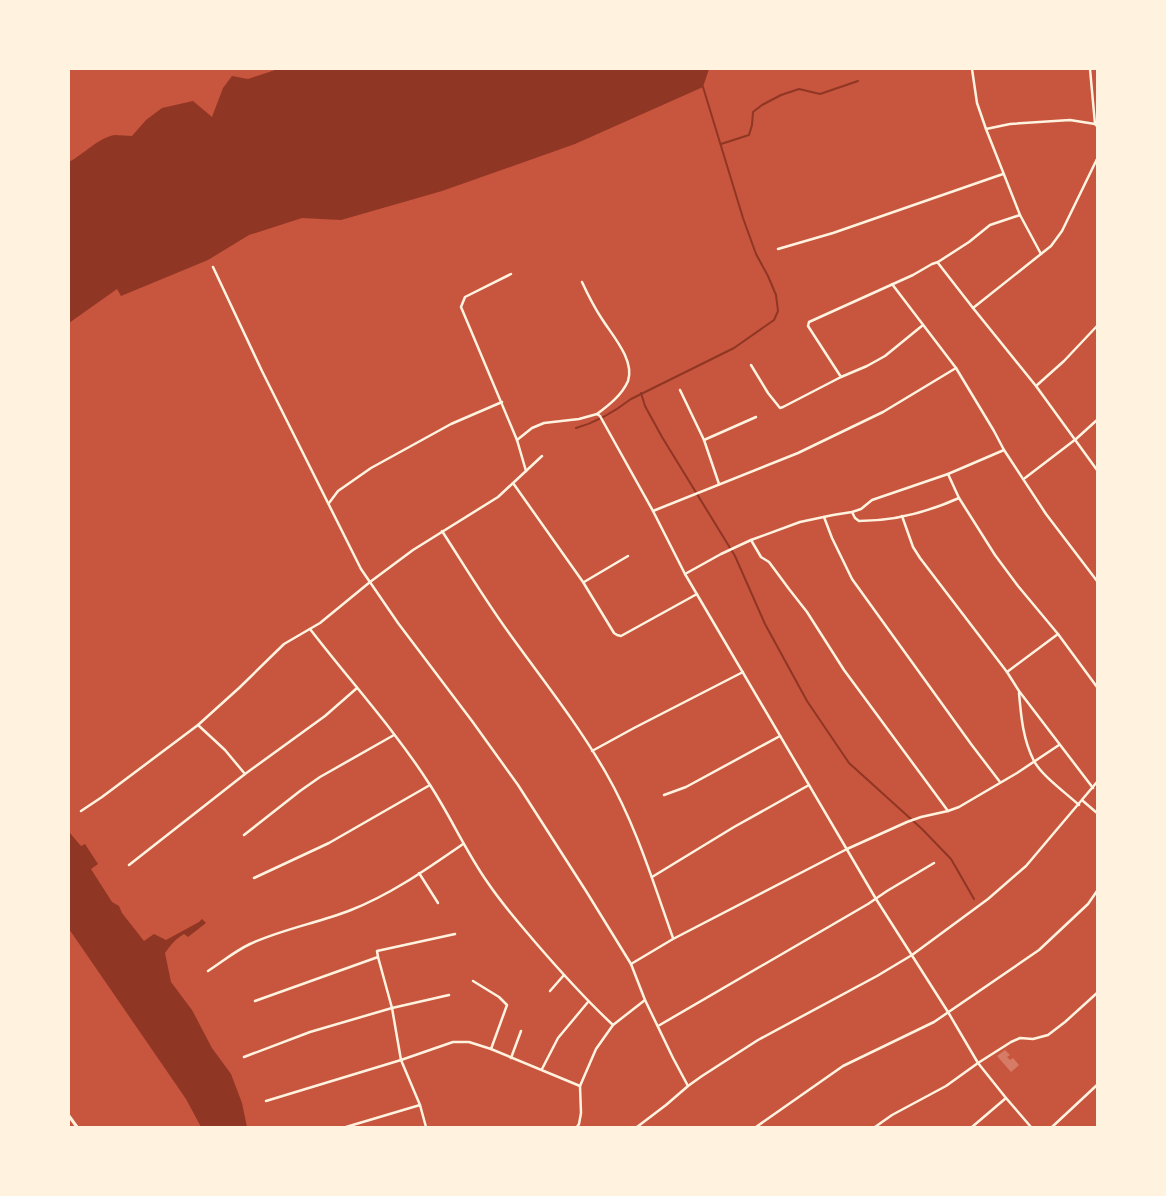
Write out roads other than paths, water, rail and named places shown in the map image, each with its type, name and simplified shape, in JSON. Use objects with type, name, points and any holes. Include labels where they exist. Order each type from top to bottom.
[{"type":"street","points":[[972,69],[978,103],[986,129],[1020,215],[1041,254]]},
{"type":"street","points":[[986,129],[1010,124],[1070,120],[1096,125],[1090,69]]},
{"type":"street","points":[[973,308],[1051,246],[1062,231],[1097,159]]},
{"type":"street","points":[[778,248],[833,233],[1003,174]]},
{"type":"street","points":[[841,378],[808,326],[809,322],[913,275],[938,262],[990,226],[1020,215]]},
{"type":"street","points":[[938,262],[1036,386],[1097,470]]},
{"type":"street","points":[[214,267],[262,371],[350,547],[370,582],[518,786],[586,890],[631,964],[645,1000],[672,1058],[688,1086]]},
{"type":"street","points":[[511,274],[465,297],[461,307],[502,402],[517,440],[526,471]]},
{"type":"street","points":[[517,440],[532,428],[544,423],[599,415],[621,393],[628,380],[629,367],[624,354],[601,318],[582,282]]},
{"type":"street","points":[[892,284],[956,368],[1004,450],[1046,514],[1097,581]]},
{"type":"street","points":[[751,365],[768,393],[780,408],[783,408],[885,356],[923,325]]},
{"type":"street","points":[[1036,386],[1064,361],[1097,326]]},
{"type":"street","points":[[653,511],[798,453],[884,412],[956,368]]},
{"type":"street","points":[[680,390],[704,440],[719,484]]},
{"type":"street","points":[[329,503],[338,491],[370,468],[451,424],[502,402]]},
{"type":"street","points":[[599,415],[653,511],[685,574],[846,849],[978,1063],[1031,1127]]},
{"type":"street","points":[[704,440],[756,417]]},
{"type":"street","points":[[1024,479],[1076,439],[1097,420]]},
{"type":"street","points":[[685,574],[751,540],[800,522],[861,509],[872,500],[948,474],[1004,450]]},
{"type":"street","points":[[81,811],[198,725],[284,644],[320,623],[413,550],[498,497],[542,456]]},
{"type":"street","points":[[948,474],[959,498],[995,555],[1058,634],[1097,687]]},
{"type":"street","points":[[513,483],[583,582],[617,635],[622,636],[697,594]]},
{"type":"street","points":[[852,512],[859,521],[874,521],[940,506],[959,498]]},
{"type":"street","points":[[902,516],[913,547],[920,558],[1093,788]]},
{"type":"street","points":[[824,517],[852,579],[1000,782]]},
{"type":"street","points":[[442,531],[508,631],[573,720],[606,773],[621,801],[645,858],[673,939]]},
{"type":"street","points":[[751,540],[761,557],[769,562],[807,612],[844,670],[948,811]]},
{"type":"street","points":[[583,582],[628,556]]},
{"type":"street","points":[[310,629],[395,735],[430,785],[488,884],[520,926],[588,1002],[613,1025]]},
{"type":"street","points":[[1007,672],[1058,634]]},
{"type":"street","points":[[592,751],[743,672]]},
{"type":"street","points":[[129,865],[245,774],[325,716],[357,688]]},
{"type":"street","points":[[1019,691],[1021,723],[1034,762],[1079,805]]},
{"type":"street","points":[[198,725],[225,750],[245,774]]},
{"type":"street","points":[[244,835],[320,777],[395,735]]},
{"type":"street","points":[[664,795],[686,787],[780,736]]},
{"type":"street","points":[[631,964],[673,939],[846,849],[907,822],[948,811],[959,806],[1059,745]]},
{"type":"street","points":[[637,1127],[688,1086],[758,1040],[912,955],[988,899],[1026,866],[1097,782]]},
{"type":"street","points":[[254,878],[329,843],[430,785]]},
{"type":"street","points":[[652,877],[734,827],[809,785]]},
{"type":"street","points":[[1083,800],[1097,814]]},
{"type":"street","points":[[208,971],[238,950],[251,944],[292,928],[351,910],[379,898],[463,844]]},
{"type":"street","points":[[658,1026],[868,904],[934,863]]},
{"type":"street","points":[[419,873],[438,903]]},
{"type":"street","points":[[756,1127],[843,1066],[934,1022],[1039,950],[1088,904],[1097,891]]},
{"type":"street","points":[[426,1127],[420,1105],[401,1060],[392,1008],[377,951],[455,934]]},
{"type":"street","points":[[255,1002],[378,957]]},
{"type":"street","points":[[550,991],[564,975]]},
{"type":"street","points":[[473,981],[499,997],[507,1005],[491,1049]]},
{"type":"street","points":[[876,1127],[892,1115],[946,1086],[978,1063],[1016,1040],[1020,1038],[1033,1040],[1048,1035],[1097,993]]},
{"type":"street","points":[[244,1057],[310,1032],[392,1008],[450,995]]},
{"type":"street","points":[[577,1127],[581,1112],[580,1086],[596,1049],[613,1025],[645,1000]]},
{"type":"street","points":[[542,1069],[558,1038],[588,1002]]},
{"type":"street","points":[[511,1058],[521,1031]]},
{"type":"street","points":[[266,1101],[454,1042],[469,1042],[491,1049],[580,1086]]},
{"type":"street","points":[[1052,1127],[1097,1085]]},
{"type":"street","points":[[972,1127],[1006,1098]]},
{"type":"street","points":[[346,1127],[420,1105]]},
{"type":"street","points":[[69,1116],[77,1127]]},
{"type":"waterway","points":[[721,144],[749,135],[753,112],[781,95],[799,89],[820,94],[858,81]]},
{"type":"waterway","points":[[576,428],[599,420],[631,399],[734,348],[774,320],[778,311],[776,295],[756,254],[743,218],[703,87]]},
{"type":"waterway","points":[[641,393],[645,406],[662,437],[735,556],[765,624],[807,701],[849,763],[922,829],[951,859],[974,899]]}]
